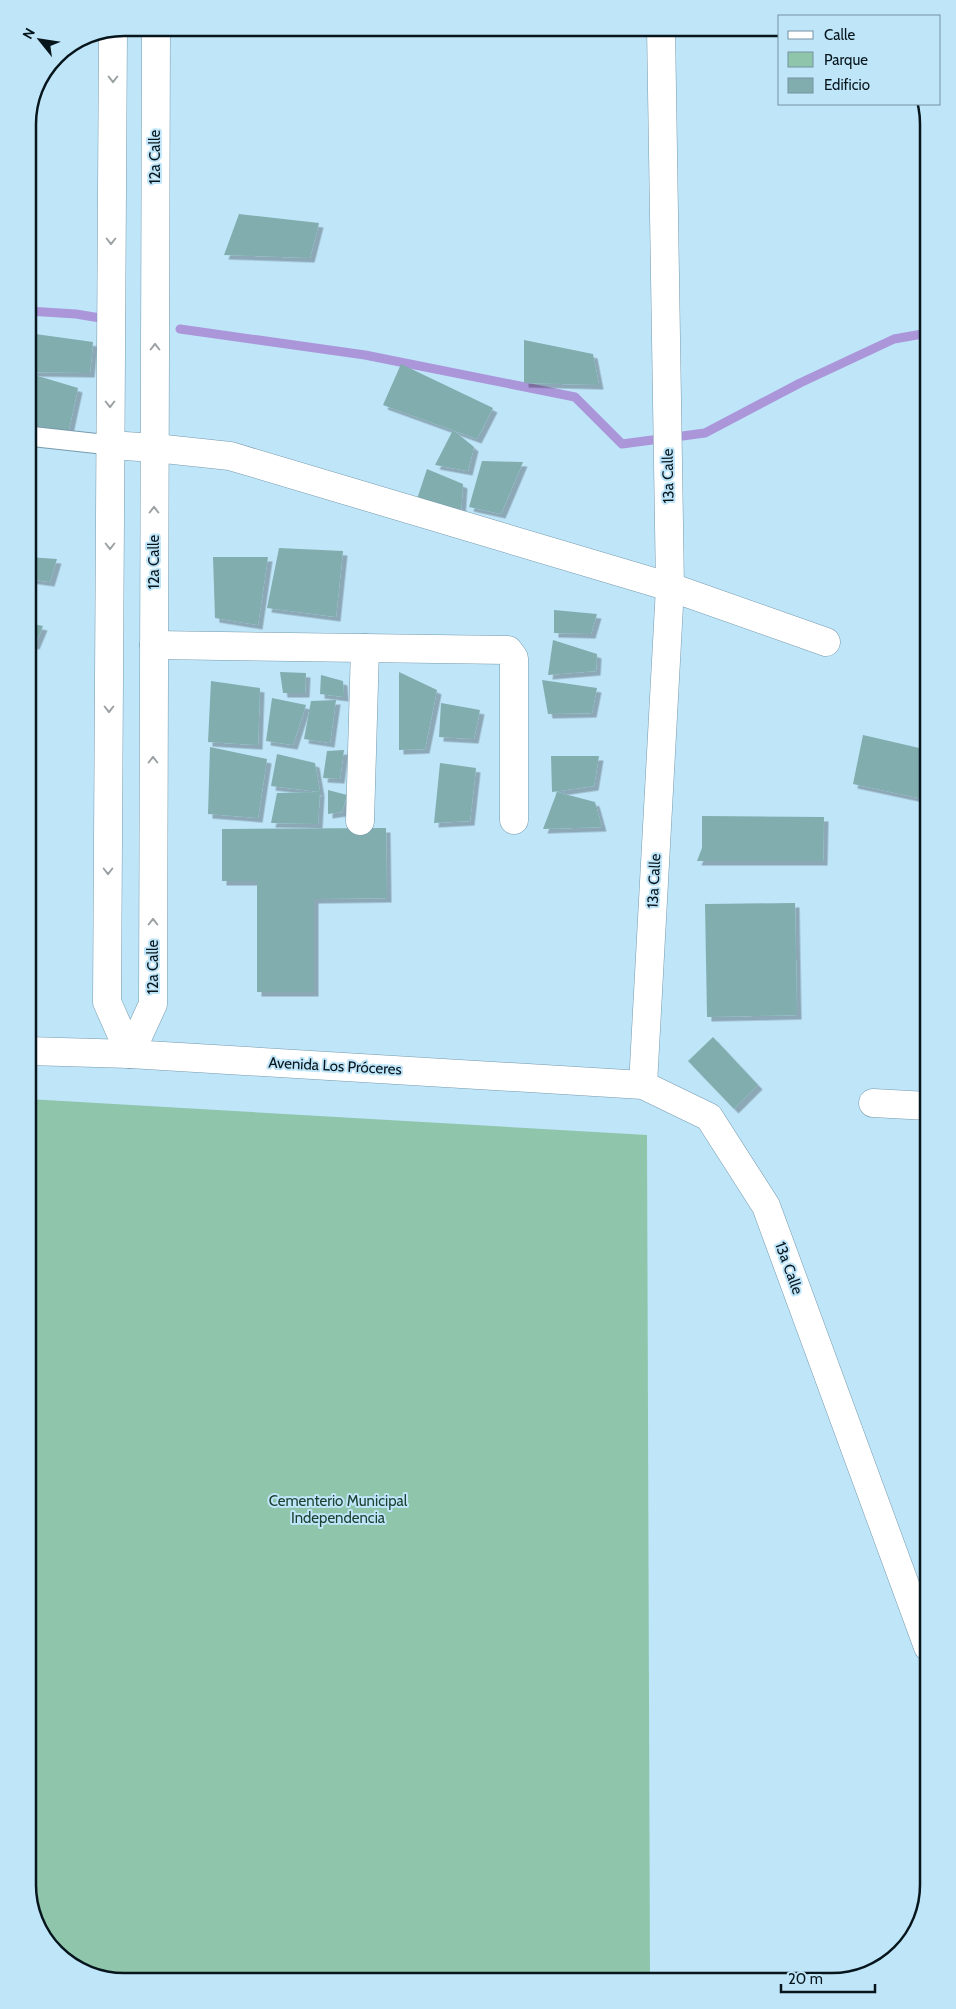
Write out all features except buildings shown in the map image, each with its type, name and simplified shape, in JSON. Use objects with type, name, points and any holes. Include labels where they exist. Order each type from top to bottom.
[{"type":"street","name":"12a Calle","points":[[130,1054],[153,1004],[156,36]]},
{"type":"street","name":"13a Calle","points":[[661,36],[670,587],[643,1085],[710,1117],[766,1206],[920,1625]]},
{"type":"street","points":[[113,37],[107,1002],[130,1054]]},
{"type":"street","points":[[110,445],[230,456],[670,587],[826,642]]},
{"type":"street","points":[[154,645],[508,650],[514,658],[514,820]]},
{"type":"street","points":[[360,821],[365,648]]},
{"type":"street","name":"Avenida Los Próceres","points":[[36,1052],[130,1054],[643,1085]]},
{"type":"street","points":[[873,1104],[920,1106]]},
{"type":"lane","points":[[36,437],[110,445]]},
{"type":"green space","name":"Cementerio Municipal Independencia","points":[[36,1099],[647,1135],[650,1973],[119,1973],[96,1968],[80,1961],[62,1947],[48,1929],[41,1913],[36,1890]]},
{"type":"waterway","points":[[36,312],[76,314],[100,318]]},
{"type":"waterway","points":[[180,329],[365,355],[575,397],[622,444],[705,433],[800,383],[894,339],[920,334]]}]
